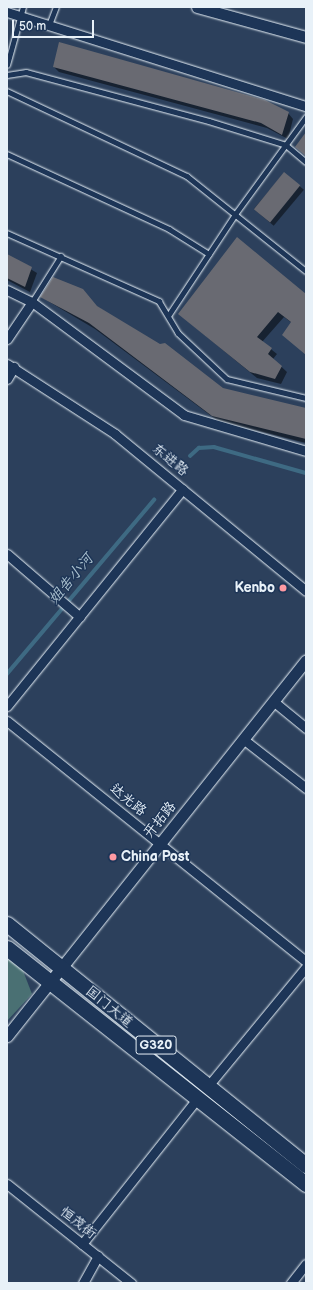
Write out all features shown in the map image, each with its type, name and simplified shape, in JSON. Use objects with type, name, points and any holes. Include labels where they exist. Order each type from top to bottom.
[{"type":"highway","name":"国门大道","points":[[7,924],[306,1164]]},
{"type":"highway","name":"国门大道","points":[[7,948],[49,983],[306,1184]]},
{"type":"street","points":[[197,7],[306,37]]},
{"type":"street","points":[[7,12],[306,106]]},
{"type":"street","points":[[7,290],[32,302],[184,415],[306,451]]},
{"type":"street","points":[[7,339],[32,302]]},
{"type":"street","points":[[7,378],[10,366]]},
{"type":"street","name":"东进路","points":[[10,366],[116,434],[306,591]]},
{"type":"street","points":[[7,706],[182,489]]},
{"type":"street","points":[[7,554],[80,617]]},
{"type":"street","name":"开拓路","points":[[7,1036],[273,701],[304,665]]},
{"type":"street","points":[[273,701],[306,728]]},
{"type":"street","name":"达光路","points":[[7,721],[306,961]]},
{"type":"street","points":[[243,739],[306,788]]},
{"type":"street","points":[[208,1086],[306,967]]},
{"type":"street","points":[[82,1244],[197,1099]]},
{"type":"street","name":"恒茂街","points":[[7,1184],[131,1283]]},
{"type":"street","points":[[83,1283],[98,1256]]},
{"type":"street","points":[[291,1283],[306,1264]]},
{"type":"lane","points":[[7,65],[23,7]]},
{"type":"lane","points":[[49,25],[56,7]]},
{"type":"lane","points":[[7,75],[26,72],[209,121],[286,145],[306,162]]},
{"type":"lane","points":[[7,91],[187,176],[305,268]]},
{"type":"lane","points":[[168,316],[236,213],[306,117]]},
{"type":"lane","points":[[7,154],[169,229],[208,254]]},
{"type":"lane","points":[[7,233],[61,256],[159,302],[178,333],[227,379],[306,398]]},
{"type":"lane","points":[[32,302],[61,256]]},
{"type":"green space","points":[[7,954],[20,963],[32,994],[7,1021]]},
{"type":"building","points":[[59,42],[265,100],[289,112],[282,135],[261,123],[53,67]]},
{"type":"building","points":[[306,132],[306,156],[295,147]]},
{"type":"building","points":[[284,172],[300,185],[270,223],[254,209]]},
{"type":"building","points":[[237,237],[306,294],[306,355],[282,335],[291,322],[278,312],[257,337],[272,348],[268,354],[282,366],[275,379],[250,372],[178,314]]},
{"type":"building","points":[[7,254],[32,267],[25,287],[7,278]]},
{"type":"building","points":[[53,277],[83,289],[97,306],[160,344],[165,343],[223,388],[306,408],[306,439],[212,416],[89,323],[40,297]]},
{"type":"waterway","name":"姐告小河","points":[[190,456],[199,448],[214,447],[306,473]]},
{"type":"waterway","name":"姐告小河","points":[[7,674],[154,500]]},
{"type":"place","name":"Kenbo","points":[[283,588]]},
{"type":"place","name":"China Post","points":[[113,857]]}]
